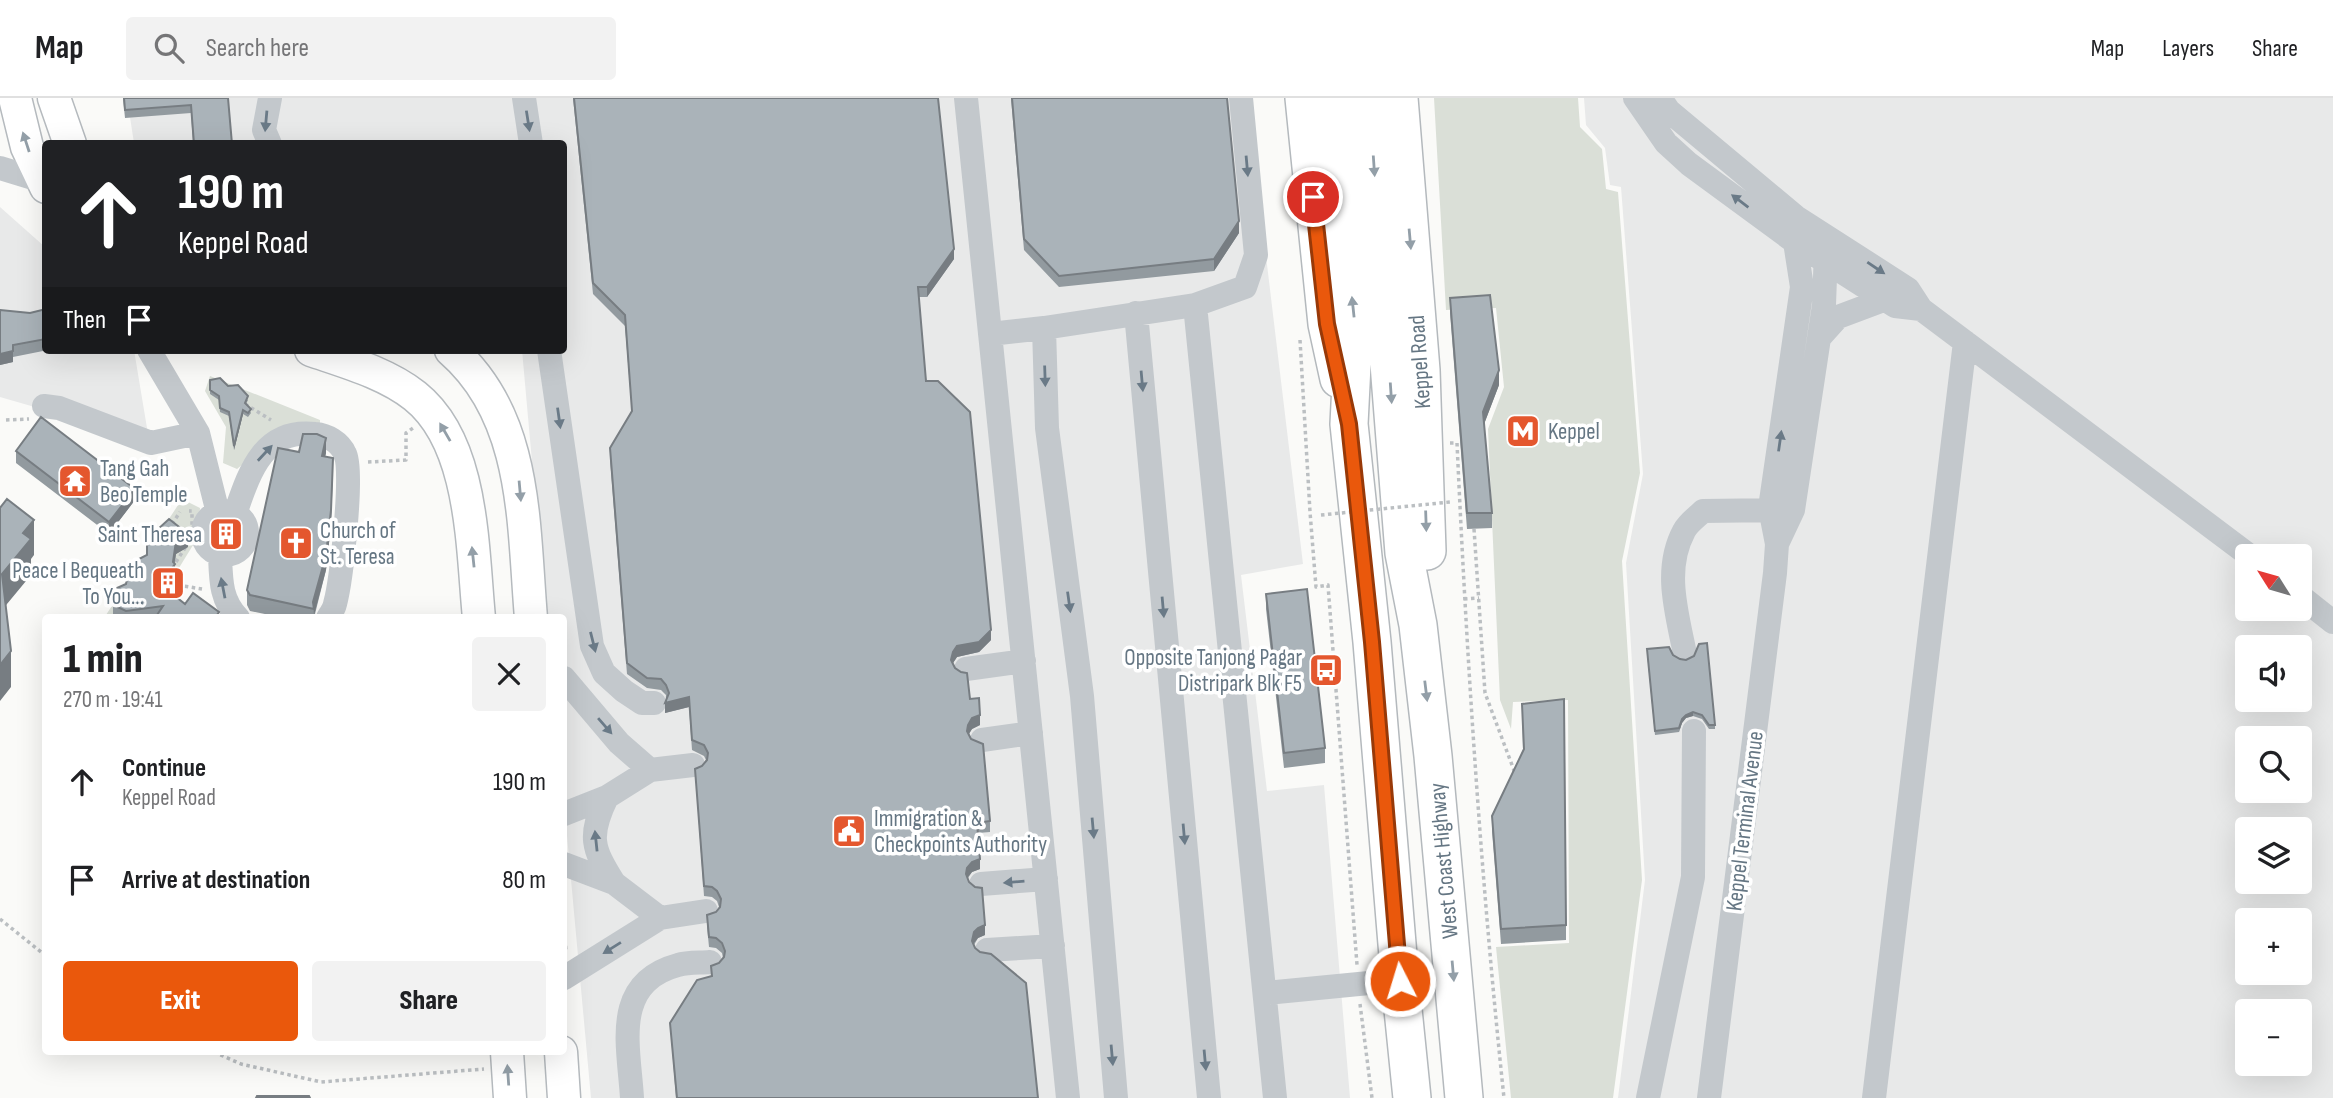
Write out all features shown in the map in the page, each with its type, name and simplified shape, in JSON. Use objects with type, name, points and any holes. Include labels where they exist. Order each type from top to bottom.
[{"type":"highway","points":[[1304,98],[1327,324],[1349,424],[1372,642],[1412,1098]]},
{"type":"highway","points":[[1333,98],[1354,325],[1349,424]]},
{"type":"highway","points":[[1368,98],[1405,553],[1418,625]]},
{"type":"highway","name":"Keppel Road","points":[[1399,98],[1421,370],[1428,558],[1418,625]]},
{"type":"highway","name":"West Coast Highway","points":[[1418,625],[1433,756],[1464,1098]]},
{"type":"highway","points":[[1400,981],[1401,1098]]},
{"type":"main road","points":[[15,98],[27,147],[42,178]]},
{"type":"main road","points":[[54,98],[69,140]]},
{"type":"main road","points":[[328,354],[365,369],[414,395],[430,410],[446,432],[457,457],[465,497],[480,614]]},
{"type":"main road","points":[[455,354],[480,382],[509,437],[519,474],[531,614]]},
{"type":"main road","points":[[561,1055],[564,1098]]},
{"type":"main road","points":[[507,1059],[510,1098]]},
{"type":"street","points":[[268,140],[264,130],[270,98]]},
{"type":"street","points":[[524,98],[530,140]]},
{"type":"street","points":[[966,98],[1068,1098]]},
{"type":"street","points":[[990,334],[1195,305],[1245,287],[1256,255],[1241,98]]},
{"type":"street","points":[[1635,98],[1666,143],[1795,242],[1895,306],[1921,309]]},
{"type":"street","points":[[1660,98],[1669,111],[1796,217],[1908,289],[1921,309],[2235,545]]},
{"type":"street","points":[[0,168],[42,183]]},
{"type":"street","name":"Keppel Terminal Avenue","points":[[1709,1098],[1782,509],[1802,287],[1795,242],[1796,217]]},
{"type":"street","name":"Keppel Terminal Avenue","points":[[1782,509],[1820,337],[1824,305],[1825,234]]},
{"type":"street","points":[[1820,337],[1838,317],[1885,299]]},
{"type":"street","points":[[1195,305],[1275,1098]]},
{"type":"street","points":[[1136,313],[1209,1098]]},
{"type":"street","points":[[1044,328],[1046,428],[1082,696],[1116,1098]]},
{"type":"street","points":[[1874,1098],[1965,342]]},
{"type":"street","points":[[151,354],[198,433],[227,513],[245,524],[247,537],[244,544],[234,553],[220,554],[209,548],[204,537],[208,520],[227,513],[255,463],[268,448],[287,437],[305,434],[324,436],[339,445],[348,463],[342,570],[335,606],[330,614]]},
{"type":"street","points":[[550,354],[592,646],[604,673],[642,703],[654,703]]},
{"type":"street","points":[[44,405],[59,408],[151,443],[198,433]]},
{"type":"street","points":[[1684,649],[1674,597],[1673,558],[1685,528],[1703,511],[1782,509]]},
{"type":"street","points":[[220,554],[221,590],[234,614]]},
{"type":"street","points":[[2312,605],[2333,622]]},
{"type":"street","points":[[966,669],[1024,661]]},
{"type":"street","points":[[567,682],[619,743],[650,770]]},
{"type":"street","points":[[1648,1098],[1693,877],[1694,731]]},
{"type":"street","points":[[982,740],[1031,733]]},
{"type":"street","points":[[567,813],[607,797],[650,770],[693,765]]},
{"type":"street","points":[[607,797],[595,825],[595,838],[598,859],[614,883]]},
{"type":"street","points":[[567,865],[614,883],[660,918]]},
{"type":"street","points":[[981,884],[1046,879]]},
{"type":"street","points":[[567,976],[660,918],[706,911]]},
{"type":"street","points":[[987,950],[1053,946]]},
{"type":"street","points":[[632,1098],[627,1016],[640,986],[661,971],[679,964],[710,962]]},
{"type":"street","points":[[1266,993],[1400,981]]},
{"type":"path","points":[[1300,331],[1316,587],[1328,586],[1358,985],[1372,1098]]},
{"type":"path","points":[[239,400],[271,420]]},
{"type":"path","points":[[348,463],[406,460],[406,433],[415,426]]},
{"type":"path","points":[[1448,443],[1457,443],[1464,599],[1490,967],[1504,1098]]},
{"type":"path","points":[[1321,515],[1450,502]]},
{"type":"path","points":[[176,562],[192,537],[192,511],[189,510]]},
{"type":"path","points":[[171,526],[180,512]]},
{"type":"path","points":[[1474,529],[1485,693],[1517,779]]},
{"type":"path","points":[[171,584],[186,588],[221,590]]},
{"type":"path","points":[[1464,599],[1479,598]]},
{"type":"path","points":[[0,919],[42,953]]},
{"type":"path","points":[[221,1055],[241,1064],[321,1083],[507,1059]]},
{"type":"shaded area","points":[[127,98],[1247,98],[1303,564],[1241,575],[1267,791],[1324,785],[1350,1098],[591,1098],[567,836],[567,614],[546,614],[522,354],[567,354],[567,140],[134,140]]},
{"type":"shaded area","points":[[1434,98],[1578,98],[1580,127],[1602,149],[1606,189],[1618,192],[1640,473],[1622,561],[1642,880],[1613,1098],[1511,1098],[1496,947],[1569,943],[1568,700],[1513,702],[1511,729],[1500,700],[1488,429],[1504,387],[1496,308],[1446,310]]},
{"type":"shaded area","points":[[1584,98],[2333,98],[2333,1098],[1618,1098],[1645,880],[1626,563],[1643,474],[1621,187],[1610,185],[1605,148],[1586,125]]},
{"type":"shaded area","points":[[0,207],[42,244],[42,354],[135,354],[149,440],[0,397]]},
{"type":"shaded area","points":[[210,376],[320,420],[320,432],[266,445],[237,469],[223,463],[226,427],[205,391]]},
{"type":"shaded area","points":[[182,499],[200,508],[198,537],[174,576],[143,614],[107,614]]},
{"type":"building","points":[[124,98],[228,98],[232,140],[194,140],[191,105],[125,110]]},
{"type":"building","points":[[574,98],[938,98],[954,249],[927,287],[918,287],[926,381],[938,381],[970,412],[991,630],[979,642],[957,646],[951,660],[955,668],[967,673],[970,699],[979,698],[980,715],[972,718],[967,731],[971,739],[983,744],[990,821],[977,823],[980,859],[972,862],[966,874],[969,882],[982,888],[985,925],[974,932],[972,941],[980,952],[991,954],[1026,983],[1038,1098],[677,1098],[670,1023],[697,980],[712,976],[711,966],[719,963],[725,951],[722,943],[709,937],[707,915],[716,912],[721,899],[712,887],[704,886],[695,769],[707,760],[708,753],[704,745],[692,740],[689,697],[665,703],[669,693],[661,679],[647,678],[627,663],[610,448],[632,411],[625,315],[593,283]]},
{"type":"building","points":[[1012,98],[1227,98],[1239,221],[1214,259],[1059,276],[1024,239]]},
{"type":"building","points":[[1490,295],[1499,370],[1483,412],[1492,513],[1467,513],[1450,298]]},
{"type":"building","points":[[0,310],[30,313],[42,310],[42,340],[13,345],[13,351],[0,354]]},
{"type":"building","points":[[220,378],[228,386],[238,385],[248,396],[245,403],[251,409],[248,413],[243,410],[234,446],[229,412],[220,408],[219,396],[210,390],[210,380]]},
{"type":"building","name":"Tang Gah Beo Temple","points":[[41,417],[135,489],[109,522],[16,451]]},
{"type":"building","name":"Church of St. Teresa","points":[[303,434],[317,434],[326,438],[322,456],[333,458],[326,555],[313,602],[314,609],[250,595],[247,590],[278,448],[299,452]]},
{"type":"building","points":[[7,499],[34,520],[23,533],[31,539],[2,574],[11,651],[0,665],[0,508]]},
{"type":"building","points":[[169,519],[188,534],[176,541],[175,564],[160,584],[185,604],[193,593],[219,612],[218,614],[158,614],[163,606],[126,611],[113,605],[117,588],[126,584],[128,574],[136,570],[139,559],[147,555],[147,545],[154,541],[157,530]]},
{"type":"building","points":[[1307,589],[1325,748],[1284,753],[1266,594]]},
{"type":"building","points":[[1707,643],[1715,725],[1709,725],[1702,715],[1693,712],[1682,719],[1679,728],[1655,731],[1647,649],[1669,647],[1673,655],[1686,660],[1694,656],[1699,644]]},
{"type":"building","points":[[1564,699],[1566,925],[1501,929],[1492,816],[1524,749],[1522,704]]},
{"type":"building","points":[[309,1096],[310,1098],[256,1098]]},
{"type":"place","name":"Keppel","points":[[1523,431]]},
{"type":"place","name":"Tang Gah Beo Temple","points":[[75,481]]},
{"type":"place","name":"Saint Theresa","points":[[226,534]]},
{"type":"place","name":"Church of St. Teresa","points":[[296,543]]},
{"type":"place","name":"Peace I Bequeath To You...","points":[[168,583]]},
{"type":"place","name":"Opposite Tanjong Pagar Distripark Blk F5","points":[[1326,670]]},
{"type":"place","name":"Immigration & Checkpoints Authority","points":[[849,831]]},
{"type":"route","points":[[1313,197],[1327,324],[1349,424],[1372,642],[1400,981]]}]
